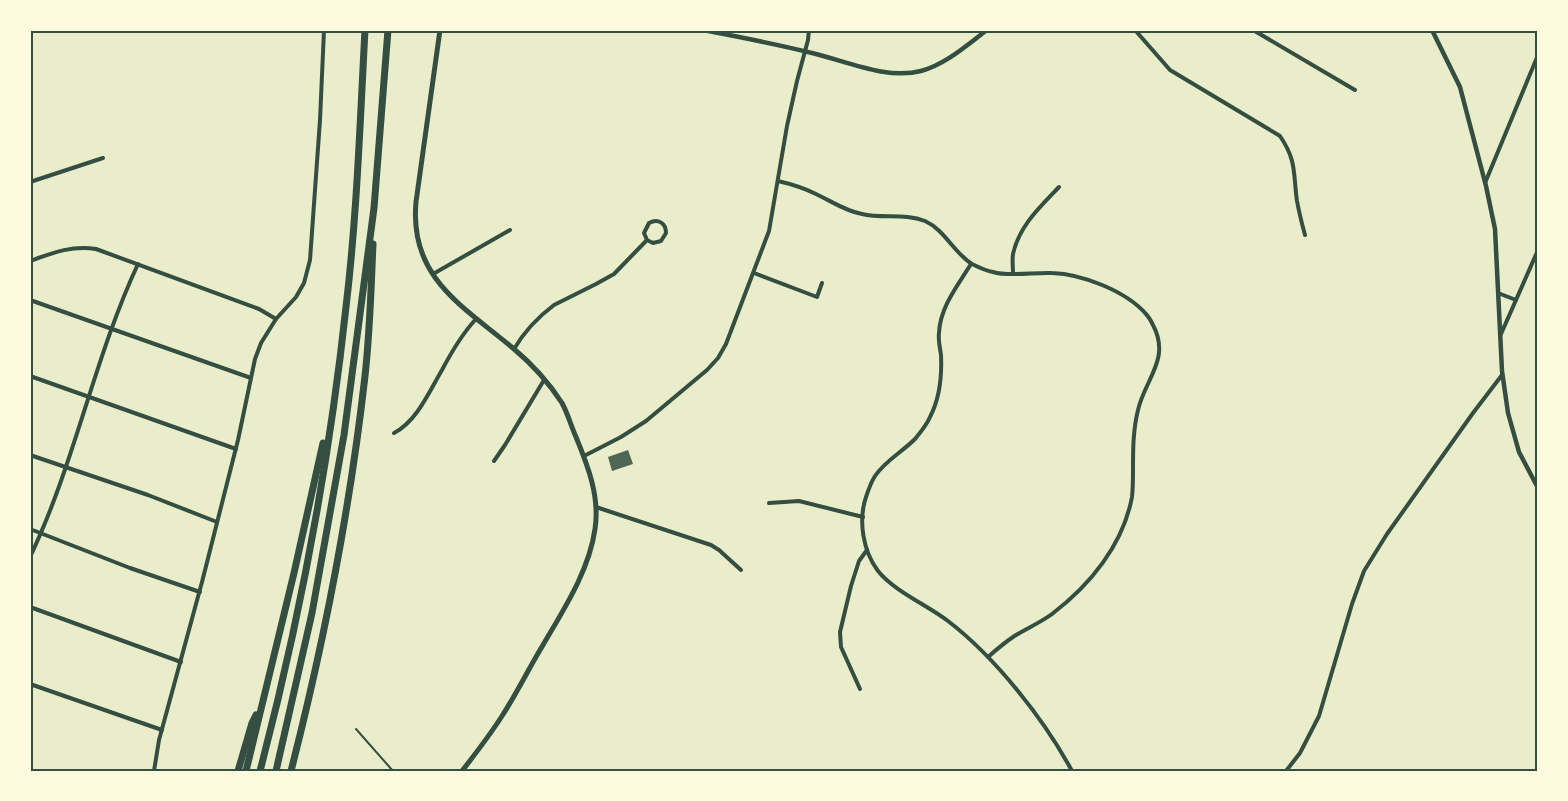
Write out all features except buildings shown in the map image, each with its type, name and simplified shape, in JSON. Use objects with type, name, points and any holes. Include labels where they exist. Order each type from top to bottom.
[{"type":"highway","points":[[260,771],[278,700],[311,546],[336,386],[351,259],[364,30]]},
{"type":"highway","points":[[293,771],[338,553],[359,423],[367,351],[388,30]]},
{"type":"highway","points":[[276,771],[312,613],[337,482],[378,160]]},
{"type":"highway","points":[[246,771],[336,386]]},
{"type":"highway","points":[[238,771],[252,723],[263,702]]},
{"type":"main road","points":[[440,30],[415,215],[420,248],[433,274],[454,300],[525,358],[562,404],[584,456],[593,484],[596,507],[596,528],[593,540],[585,566],[569,598],[502,716],[462,771]]},
{"type":"street","points":[[154,771],[162,730],[236,449],[255,359],[261,343],[276,319],[296,297],[304,283],[310,260],[324,30]]},
{"type":"street","points":[[704,30],[805,51],[893,73],[911,73],[939,64],[987,30]]},
{"type":"street","points":[[584,456],[639,427],[707,370],[718,358],[726,344],[769,231],[787,126],[809,30]]},
{"type":"street","points":[[1135,30],[1170,70],[1280,136],[1289,149],[1294,168],[1297,202],[1305,235]]},
{"type":"street","points":[[1253,30],[1355,90]]},
{"type":"street","points":[[1432,30],[1460,87],[1485,184],[1495,230],[1502,375],[1508,413],[1518,452],[1538,488]]},
{"type":"street","points":[[1485,184],[1538,55]]},
{"type":"street","points":[[30,182],[103,158]]},
{"type":"street","points":[[778,181],[814,192],[846,209],[861,214],[926,221],[941,232],[971,264],[994,273],[1054,273],[1084,279],[1107,287],[1130,300],[1148,315],[1159,336],[1160,356],[1138,410],[1133,440],[1132,494],[1127,516],[1116,542],[1100,567],[1080,591],[1050,616],[1012,637],[988,657]]},
{"type":"street","points":[[1013,273],[1013,255],[1021,233],[1034,213],[1059,187]]},
{"type":"street","points":[[655,220],[661,222],[665,226],[666,233],[661,240],[653,243],[647,240],[644,233],[649,223],[655,220]]},
{"type":"street","points":[[433,274],[510,230]]},
{"type":"street","points":[[513,349],[547,310],[614,274],[647,240]]},
{"type":"street","points":[[30,260],[67,249],[88,248],[104,251],[259,309],[276,319]]},
{"type":"street","points":[[1500,337],[1538,250]]},
{"type":"street","points":[[30,557],[42,533],[66,467],[123,296],[138,264]]},
{"type":"street","points":[[971,264],[950,297],[942,316],[938,334],[941,379],[937,402],[930,418],[915,439],[895,454],[875,476],[866,498],[862,524],[867,550],[878,570],[893,586],[948,621],[988,657],[1035,714],[1072,771]]},
{"type":"street","points":[[754,273],[817,297],[822,283]]},
{"type":"street","points":[[1498,293],[1516,300]]},
{"type":"street","points":[[30,300],[252,378]]},
{"type":"street","points":[[394,433],[402,429],[413,417],[459,339],[476,319]]},
{"type":"street","points":[[1286,771],[1300,753],[1319,716],[1364,571],[1387,534],[1502,375]]},
{"type":"street","points":[[30,376],[236,449]]},
{"type":"street","points":[[494,461],[544,380]]},
{"type":"street","points":[[30,454],[217,522]]},
{"type":"street","points":[[769,503],[799,501],[863,516]]},
{"type":"street","points":[[596,507],[711,545],[741,570]]},
{"type":"street","points":[[30,529],[109,560],[200,591]]},
{"type":"street","points":[[860,689],[841,647],[840,632],[859,561],[867,550]]},
{"type":"street","points":[[30,607],[181,662]]},
{"type":"street","points":[[30,684],[162,730]]},
{"type":"lane","points":[[356,729],[393,771]]}]
